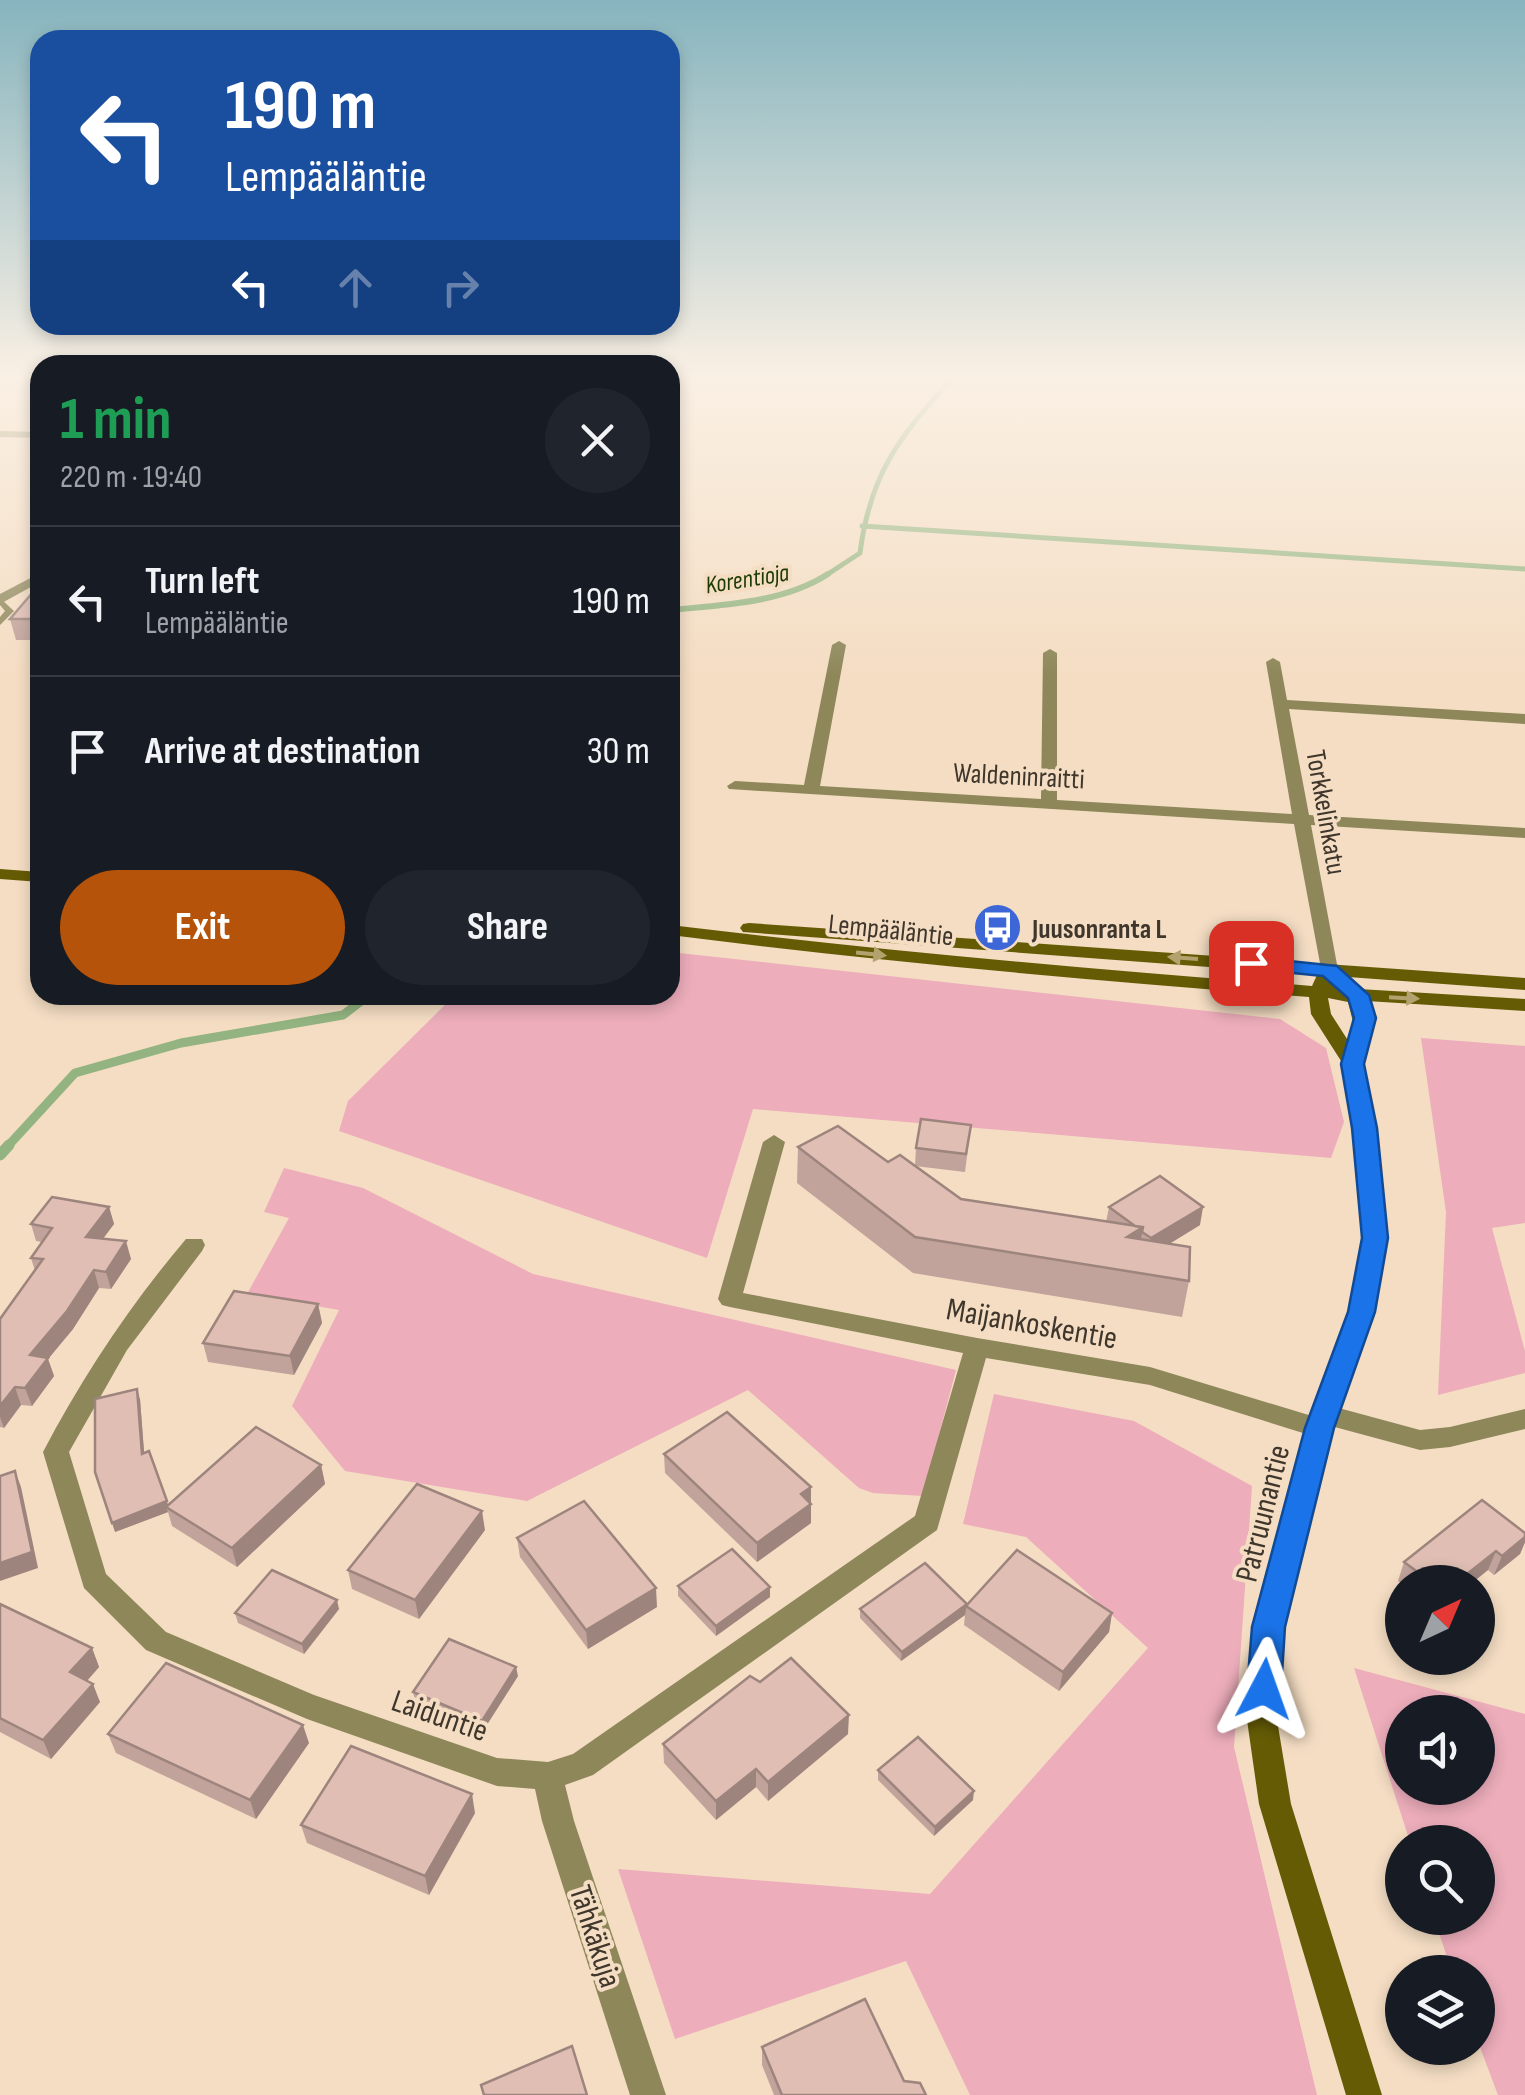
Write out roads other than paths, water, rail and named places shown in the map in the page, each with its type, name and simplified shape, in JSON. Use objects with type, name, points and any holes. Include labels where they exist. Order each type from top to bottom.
[{"type":"main road","points":[[0,874],[30,876]]},
{"type":"main road","name":"Lempääläntie","points":[[680,927],[1525,984]]},
{"type":"main road","name":"Lempääläntie","points":[[680,927],[963,964],[1318,993],[1525,1005]]},
{"type":"main road","points":[[1318,993],[1329,970],[1358,995]]},
{"type":"main road","name":"Patruunantie","points":[[1318,993],[1321,1014],[1352,1064],[1364,1128],[1375,1238],[1361,1312],[1322,1421],[1269,1627],[1262,1720],[1275,1804],[1364,2095]]},
{"type":"main road","name":"Patruunantie","points":[[1352,1064],[1365,1018],[1358,995]]},
{"type":"street","points":[[0,600],[30,583]]},
{"type":"street","points":[[811,790],[839,645]]},
{"type":"street","points":[[1049,805],[1050,653]]},
{"type":"street","name":"Torkkelinkatu","points":[[1273,662],[1329,970]]},
{"type":"street","points":[[1280,704],[1525,719]]},
{"type":"street","name":"Waldeninraitti","points":[[735,786],[1525,833]]},
{"type":"street","name":"Maijankoskentie","points":[[774,1142],[730,1299],[1150,1376],[1322,1421],[1420,1440],[1525,1420]]},
{"type":"street","name":"Laiduntie","points":[[194,1245],[164,1280],[87,1391],[56,1452],[94,1580],[156,1641],[307,1706],[497,1772],[548,1776],[582,1765],[928,1522],[977,1347]]},
{"type":"street","name":"Tähkäkuja","points":[[548,1776],[558,1822],[648,2095]]},
{"type":"lane","points":[[0,600],[10,611],[0,622]]},
{"type":"waterway","points":[[865,526],[879,479]]},
{"type":"waterway","name":"Korentioja","points":[[825,576],[860,553],[865,526]]},
{"type":"waterway","points":[[865,526],[1525,569]]},
{"type":"waterway","name":"Korentioja","points":[[680,609],[772,597],[828,574]]},
{"type":"waterway","name":"Korentioja","points":[[7,1147],[75,1073],[181,1043],[343,1015],[356,1005]]},
{"type":"waterway","name":"Korentioja","points":[[0,1155],[9,1145]]},
{"type":"place","name":"Juusonranta L","points":[[997,928]]}]
